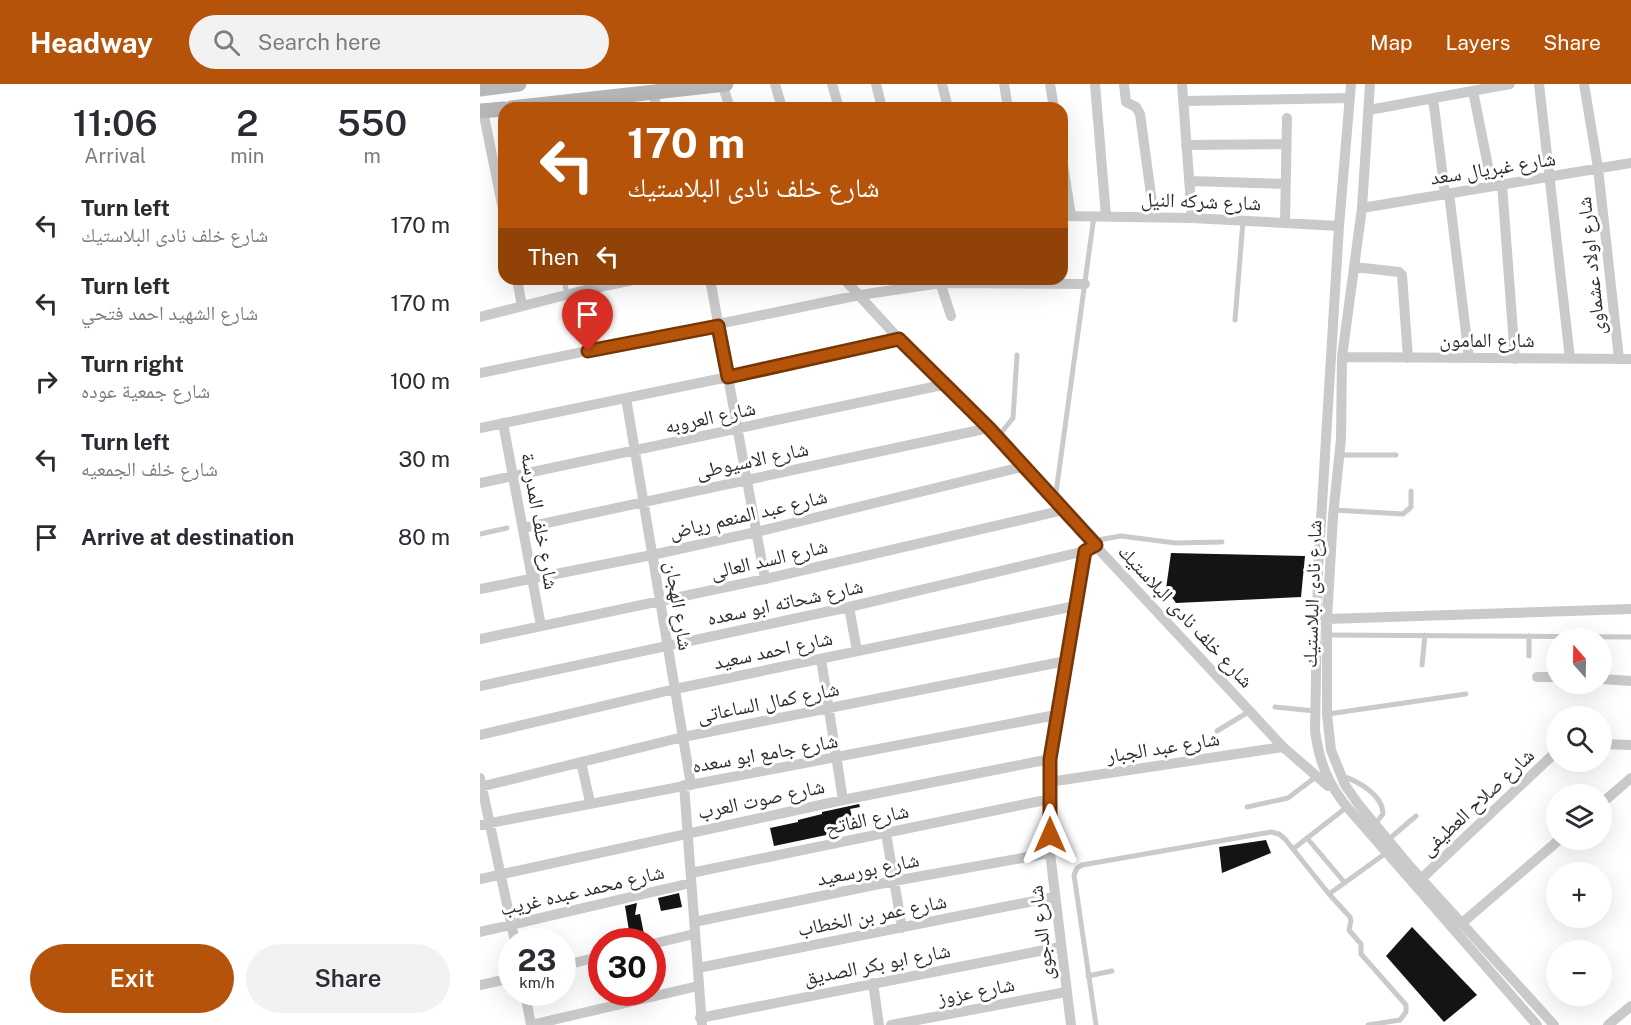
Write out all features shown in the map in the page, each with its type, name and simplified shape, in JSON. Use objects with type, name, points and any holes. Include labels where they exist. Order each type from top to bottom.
[{"type":"main road","points":[[657,102],[724,84]]},
{"type":"main road","points":[[480,89],[508,85]]},
{"type":"main road","points":[[482,111],[498,110]]},
{"type":"street","points":[[724,84],[728,102]]},
{"type":"street","points":[[775,84],[780,102]]},
{"type":"street","points":[[832,84],[836,102]]},
{"type":"street","points":[[876,84],[880,102]]},
{"type":"street","points":[[942,84],[946,102]]},
{"type":"street","points":[[1004,84],[1007,102]]},
{"type":"street","points":[[1050,84],[1053,102]]},
{"type":"street","points":[[1095,84],[1106,216]]},
{"type":"street","points":[[1124,84],[1126,102],[1136,107],[1140,114],[1154,217]]},
{"type":"street","points":[[1182,84],[1192,218]]},
{"type":"street","name":"شارع نادى البلاستيك","points":[[1350,84],[1318,570],[1315,711],[1317,752],[1333,790],[1538,1025]]},
{"type":"street","name":"شارع نادى البلاستيك","points":[[1370,84],[1362,208],[1342,357],[1339,455],[1327,619],[1327,714],[1331,750],[1341,775],[1359,805],[1554,1025]]},
{"type":"street","points":[[1369,110],[1510,84]]},
{"type":"street","points":[[1539,84],[1570,359]]},
{"type":"street","name":"شارع اولاد عشماوى","points":[[1584,84],[1598,168],[1618,359]]},
{"type":"street","points":[[1473,91],[1497,185],[1515,359]]},
{"type":"street","points":[[1183,101],[1350,98]]},
{"type":"street","points":[[1433,98],[1469,358]]},
{"type":"street","points":[[482,111],[498,186]]},
{"type":"street","points":[[1285,222],[1287,118]]},
{"type":"street","points":[[1186,145],[1286,144]]},
{"type":"street","name":"شارع غبريال سعد","points":[[1362,208],[1631,162]]},
{"type":"street","points":[[1189,181],[1286,184]]},
{"type":"street","name":"شارع شركه النيل","points":[[1068,216],[1192,218],[1339,226]]},
{"type":"street","points":[[1354,267],[1398,272],[1402,275],[1408,358]]},
{"type":"street","points":[[1068,284],[1085,284]]},
{"type":"street","points":[[518,285],[522,306]]},
{"type":"street","points":[[480,317],[567,295],[583,285]]},
{"type":"street","points":[[711,285],[765,579]]},
{"type":"street","name":"شارع خلف نادى البلاستيك","points":[[850,285],[899,339],[989,428],[1283,747],[1333,790]]},
{"type":"street","points":[[890,285],[892,291]]},
{"type":"street","points":[[480,373],[718,326],[860,295],[921,285]]},
{"type":"street","points":[[941,285],[951,316]]},
{"type":"street","points":[[480,428],[899,339]]},
{"type":"street","name":"شارع المامون","points":[[1342,357],[1631,359]]},
{"type":"street","name":"شارع العروبه","points":[[480,483],[947,384]]},
{"type":"street","name":"شارع الهجان","points":[[626,398],[683,737],[701,1021]]},
{"type":"street","name":"شارع خلف المدرسة","points":[[503,423],[541,626]]},
{"type":"street","name":"شارع الاسيوطى","points":[[523,528],[989,428]]},
{"type":"street","name":"شارع عبد المنعم رياض","points":[[480,589],[756,532],[1023,467]]},
{"type":"street","name":"شارع السد العالى","points":[[480,639],[765,579],[1064,510]]},
{"type":"street","name":"شارع شحاته ابو سعده","points":[[480,686],[849,607],[1085,551],[1094,543]]},
{"type":"street","name":"شارع الدجوى","points":[[1071,1025],[1050,853],[1049,782],[1056,716],[1085,551]]},
{"type":"street","name":"شارع احمد سعيد","points":[[480,735],[675,689],[1076,606]]},
{"type":"street","points":[[849,607],[857,651]]},
{"type":"street","points":[[1327,619],[1631,609]]},
{"type":"street","points":[[821,659],[843,800]]},
{"type":"street","name":"شارع كمال الساعاتى","points":[[481,784],[683,737],[1066,661]]},
{"type":"street","points":[[1537,676],[1546,676]]},
{"type":"street","points":[[1612,680],[1631,681]]},
{"type":"street","name":"شارع جامع ابو سعده","points":[[484,824],[590,802],[1056,716]]},
{"type":"street","points":[[1612,744],[1631,745]]},
{"type":"street","name":"شارع عبد الجبار","points":[[1049,782],[1283,747]]},
{"type":"street","name":"شارع صوت العرب","points":[[480,879],[843,800],[1050,759]]},
{"type":"street","name":"شارع صلاح العطيفى","points":[[1422,878],[1546,761]]},
{"type":"street","points":[[581,762],[590,802]]},
{"type":"street","points":[[1612,794],[1631,778]]},
{"type":"street","points":[[481,784],[484,824],[502,874],[513,926]]},
{"type":"street","name":"شارع الفاتح","points":[[691,878],[886,833],[1050,799]]},
{"type":"street","points":[[886,833],[902,927]]},
{"type":"street","points":[[1462,923],[1547,850]]},
{"type":"street","name":"شارع بورسعيد","points":[[694,922],[894,881],[1050,853]]},
{"type":"street","name":"شارع محمد عبده غريب","points":[[480,932],[513,926],[691,878]]},
{"type":"street","name":"شارع عمر بن الخطاب","points":[[698,968],[1054,897]]},
{"type":"street","points":[[666,941],[694,934]]},
{"type":"street","name":"شارع ابو بكر الصديق","points":[[701,1021],[873,983],[1060,947]]},
{"type":"street","points":[[480,985],[498,981]]},
{"type":"street","points":[[873,983],[879,1025]]},
{"type":"street","points":[[527,1006],[531,1025],[699,986]]},
{"type":"street","name":"شارع عزوز","points":[[891,1025],[1066,992]]},
{"type":"street","points":[[1608,1025],[1631,1006]]},
{"type":"lane","points":[[1055,500],[1094,216]]},
{"type":"lane","points":[[1235,320],[1243,220]]},
{"type":"lane","points":[[565,285],[567,295]]},
{"type":"lane","points":[[997,438],[1012,422],[1014,415],[1017,355]]},
{"type":"lane","points":[[1339,455],[1395,455]]},
{"type":"lane","points":[[1334,510],[1403,514],[1411,507],[1411,491]]},
{"type":"lane","points":[[480,534],[507,528]]},
{"type":"lane","points":[[1094,543],[1121,536],[1176,543],[1222,542]]},
{"type":"lane","points":[[1327,635],[1631,637]]},
{"type":"lane","points":[[1422,665],[1425,635]]},
{"type":"lane","points":[[1529,636],[1529,656]]},
{"type":"lane","points":[[1327,714],[1466,694]]},
{"type":"lane","points":[[1275,706],[1315,711]]},
{"type":"lane","points":[[1217,731],[1250,711]]},
{"type":"lane","points":[[1341,775],[1364,785],[1382,806],[1383,814],[1375,824]]},
{"type":"lane","points":[[1247,807],[1288,798],[1317,776]]},
{"type":"lane","points":[[1293,849],[1347,807]]},
{"type":"lane","points":[[1388,840],[1416,816]]},
{"type":"lane","points":[[1096,1025],[1075,870],[1079,866],[1267,832],[1279,834],[1351,919],[1349,930],[1361,944],[1361,954],[1406,1005],[1406,1012],[1400,1020],[1368,1025]]},
{"type":"lane","points":[[1307,838],[1345,883]]},
{"type":"lane","points":[[1329,894],[1386,853]]},
{"type":"lane","points":[[1088,976],[1112,971]]},
{"type":"building","points":[[1171,553],[1305,556],[1301,597],[1176,603],[1166,589]]},
{"type":"building","points":[[859,804],[860,807],[850,809],[855,829],[774,846],[770,828],[798,822],[798,820],[822,814],[822,812]]},
{"type":"building","points":[[1266,840],[1271,853],[1222,873],[1219,847]]},
{"type":"building","points":[[679,893],[682,907],[661,911],[658,898]]},
{"type":"building","points":[[637,903],[635,915],[640,914],[643,928],[629,928],[625,906]]},
{"type":"building","points":[[1412,927],[1477,995],[1444,1022],[1386,956]]},
{"type":"route","points":[[588,351],[718,326],[728,377],[899,339],[989,428],[1096,545],[1085,551],[1056,716],[1050,759],[1050,835]]}]
